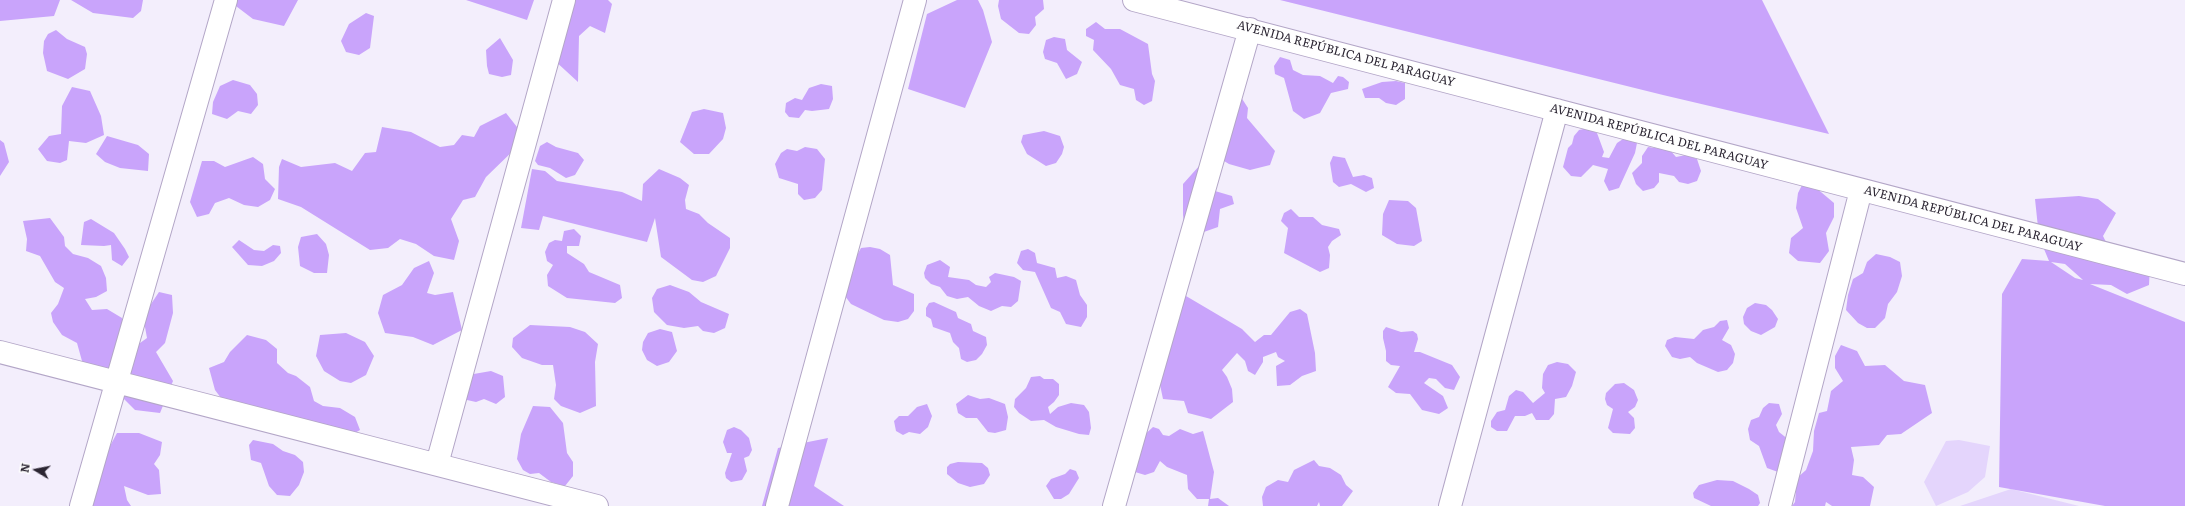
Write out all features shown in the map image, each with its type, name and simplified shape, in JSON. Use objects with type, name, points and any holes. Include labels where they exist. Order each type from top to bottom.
[{"type":"street","points":[[81,506],[118,382],[226,0]]},
{"type":"street","points":[[436,464],[564,0]]},
{"type":"street","points":[[777,506],[915,0]]},
{"type":"street","name":"AVENIDA REPÚBLICA DEL PARAGUAY","points":[[1134,0],[1250,29],[2185,274]]},
{"type":"street","points":[[1114,506],[1250,29]]},
{"type":"street","points":[[1450,506],[1557,110]]},
{"type":"street","points":[[1780,506],[1861,190]]},
{"type":"street","points":[[0,352],[597,506]]},
{"type":"shaded area","points":[[0,0],[60,0],[54,16],[0,21]]},
{"type":"shaded area","points":[[71,0],[143,0],[141,11],[133,18],[93,13]]},
{"type":"shaded area","points":[[228,0],[298,0],[284,26],[253,19]]},
{"type":"shaded area","points":[[466,0],[534,0],[527,20]]},
{"type":"shaded area","points":[[553,0],[608,0],[612,4],[605,33],[590,26],[579,36],[578,82],[541,48]]},
{"type":"shaded area","points":[[957,0],[978,0],[983,10],[992,42],[965,108],[908,89],[927,14]]},
{"type":"shaded area","points":[[999,0],[1043,0],[1044,9],[1035,17],[1036,25],[1029,34],[1019,33],[1001,19],[998,6]]},
{"type":"shaded area","points":[[1280,0],[1762,0],[1829,134],[1663,95]]},
{"type":"shaded area","points":[[366,13],[374,16],[370,48],[359,55],[346,52],[341,41],[349,24]]},
{"type":"shaded area","points":[[1096,22],[1105,29],[1120,29],[1148,44],[1152,74],[1155,81],[1152,101],[1144,105],[1136,100],[1134,89],[1120,85],[1111,69],[1093,50],[1094,40],[1086,36],[1086,29]]},
{"type":"shaded area","points":[[56,30],[67,39],[85,47],[87,54],[85,69],[68,79],[47,71],[43,53],[44,41],[48,34]]},
{"type":"shaded area","points":[[1054,37],[1065,39],[1067,50],[1082,62],[1077,74],[1066,79],[1057,63],[1045,59],[1043,52],[1046,40]]},
{"type":"shaded area","points":[[500,38],[513,60],[511,75],[502,77],[489,74],[486,50]]},
{"type":"shaded area","points":[[1280,57],[1290,60],[1293,70],[1303,75],[1320,76],[1333,83],[1338,76],[1343,77],[1349,82],[1348,89],[1331,93],[1320,113],[1304,119],[1293,111],[1284,78],[1275,74],[1274,66]]},
{"type":"shaded area","points":[[233,80],[250,85],[257,94],[258,105],[251,114],[238,111],[227,119],[212,114],[213,102],[220,86]]},
{"type":"shaded area","points":[[1396,81],[1405,83],[1405,99],[1396,105],[1386,103],[1379,98],[1365,98],[1362,89],[1382,82]]},
{"type":"shaded area","points":[[821,84],[832,86],[833,99],[829,109],[812,111],[805,110],[799,118],[789,117],[785,112],[786,103],[795,98],[802,100],[809,88]]},
{"type":"shaded area","points":[[72,87],[90,91],[101,116],[104,135],[86,143],[69,141],[67,160],[60,163],[47,161],[38,149],[49,136],[61,134],[62,106]]},
{"type":"shaded area","points":[[1239,94],[1248,108],[1247,118],[1275,151],[1270,165],[1250,170],[1229,164],[1209,152]]},
{"type":"shaded area","points":[[704,109],[723,113],[726,128],[723,139],[709,154],[694,154],[680,142],[692,112]]},
{"type":"shaded area","points":[[506,113],[517,127],[517,147],[486,177],[475,197],[463,200],[451,219],[459,241],[454,260],[434,256],[416,244],[400,239],[388,248],[370,250],[301,207],[278,199],[279,167],[282,159],[301,167],[335,163],[352,171],[365,153],[376,152],[382,127],[411,132],[440,147],[454,145],[462,135],[474,137],[480,126]]},
{"type":"shaded area","points":[[1588,128],[1597,133],[1604,152],[1602,157],[1609,158],[1617,143],[1626,137],[1637,143],[1635,153],[1619,188],[1609,191],[1604,181],[1608,169],[1593,165],[1581,177],[1571,176],[1563,167],[1568,148],[1572,144],[1574,136],[1579,130]]},
{"type":"shaded area","points":[[1044,131],[1060,136],[1064,147],[1062,154],[1056,163],[1046,166],[1027,154],[1021,142],[1023,135]]},
{"type":"shaded area","points":[[107,136],[138,145],[149,154],[148,171],[120,168],[105,162],[96,154]]},
{"type":"shaded area","points":[[0,140],[4,143],[9,162],[0,176]]},
{"type":"shaded area","points":[[547,142],[556,147],[578,153],[584,160],[575,175],[566,178],[550,168],[538,165],[535,161],[540,146]]},
{"type":"shaded area","points":[[805,147],[817,149],[825,159],[822,190],[815,198],[804,200],[798,194],[798,184],[779,178],[775,164],[781,153],[787,149],[797,151]]},
{"type":"shaded area","points":[[1648,147],[1670,150],[1676,157],[1686,155],[1697,159],[1701,171],[1697,181],[1688,184],[1679,182],[1674,176],[1659,173],[1659,182],[1654,188],[1643,191],[1636,184],[1632,173],[1642,163],[1642,156]]},
{"type":"shaded area","points":[[1333,156],[1345,158],[1353,177],[1364,175],[1372,178],[1374,188],[1366,192],[1351,184],[1339,187],[1333,182],[1330,163]]},
{"type":"shaded area","points":[[253,157],[263,164],[265,179],[275,189],[270,200],[258,207],[244,205],[229,198],[215,203],[209,214],[197,217],[190,202],[202,161],[214,161],[225,167]]},
{"type":"shaded area","points":[[1200,165],[1219,177],[1215,191],[1232,196],[1234,204],[1220,209],[1218,227],[1201,233],[1184,224],[1183,215],[1183,184]]},
{"type":"shaded area","points":[[532,169],[545,171],[557,181],[622,192],[642,201],[643,184],[659,169],[680,178],[689,185],[685,200],[686,209],[699,214],[708,223],[730,238],[730,248],[716,276],[703,282],[692,280],[661,257],[655,218],[647,242],[543,216],[539,230],[521,228]]},
{"type":"shaded area","points":[[1803,183],[1815,187],[1834,203],[1834,217],[1826,233],[1829,251],[1820,263],[1798,261],[1789,253],[1791,238],[1803,228],[1796,208],[1798,193]]},
{"type":"shaded area","points":[[2079,196],[2098,199],[2116,213],[2103,236],[2108,246],[2150,266],[2149,285],[2127,294],[2111,285],[2090,284],[2185,322],[2185,506],[2105,506],[1999,487],[2002,294],[2022,259],[2049,261],[2039,237],[2035,199]],"holes":[[[2051,262],[2065,264],[2083,280],[2075,278]]]},
{"type":"shaded area","points":[[1389,200],[1408,201],[1416,208],[1422,241],[1414,246],[1397,244],[1382,235],[1383,214]]},
{"type":"shaded area","points":[[1291,209],[1299,217],[1313,217],[1322,225],[1339,229],[1341,235],[1332,241],[1328,247],[1330,255],[1329,268],[1320,272],[1284,253],[1288,228],[1281,221],[1284,213]]},
{"type":"shaded area","points":[[50,218],[64,237],[65,246],[73,254],[88,258],[101,266],[106,278],[107,291],[96,297],[85,299],[92,310],[107,309],[122,318],[126,339],[114,366],[96,373],[82,361],[77,343],[62,335],[53,322],[51,313],[58,304],[64,288],[55,282],[40,256],[26,251],[27,239],[23,221]]},
{"type":"shaded area","points":[[91,219],[114,233],[125,249],[129,257],[122,266],[112,260],[111,245],[81,245],[84,222]]},
{"type":"shaded area","points":[[574,229],[581,236],[579,246],[567,246],[567,253],[584,264],[589,272],[620,285],[622,298],[615,303],[567,298],[548,286],[547,275],[553,265],[547,261],[545,252],[549,243],[555,240],[562,241],[564,231]]},
{"type":"shaded area","points":[[317,234],[326,244],[329,255],[327,273],[314,273],[300,266],[298,247],[301,237]]},
{"type":"shaded area","points":[[239,240],[254,250],[264,251],[273,245],[280,246],[281,253],[274,261],[262,266],[248,265],[232,247]]},
{"type":"shaded area","points":[[870,247],[880,249],[890,255],[893,285],[914,294],[914,311],[908,319],[898,322],[884,320],[851,304],[842,292],[845,279],[853,273],[855,259],[861,248]]},
{"type":"shaded area","points":[[1028,249],[1035,253],[1037,263],[1055,268],[1057,278],[1066,276],[1076,280],[1080,295],[1087,305],[1087,317],[1081,327],[1066,324],[1060,312],[1051,308],[1035,272],[1023,270],[1017,263],[1021,251]]},
{"type":"shaded area","points":[[1876,254],[1890,257],[1900,262],[1902,276],[1897,292],[1888,304],[1885,318],[1875,328],[1867,328],[1858,323],[1846,310],[1848,295],[1853,279],[1863,273],[1867,262]]},
{"type":"shaded area","points":[[940,260],[950,267],[948,277],[969,280],[976,285],[986,287],[991,282],[989,277],[995,273],[1014,277],[1021,281],[1018,301],[1011,307],[1002,306],[991,311],[979,306],[968,297],[957,299],[947,296],[940,287],[931,284],[925,278],[924,273],[927,265]]},
{"type":"shaded area","points":[[429,261],[434,273],[427,293],[435,295],[453,292],[462,330],[433,345],[413,337],[385,333],[378,313],[383,295],[402,285],[414,268]]},
{"type":"shaded area","points":[[670,285],[689,292],[701,302],[729,314],[725,328],[714,333],[703,331],[698,326],[684,328],[667,325],[654,312],[652,298],[657,289]]},
{"type":"shaded area","points":[[159,292],[172,295],[173,313],[165,343],[156,352],[173,381],[160,413],[135,410],[112,387],[136,342],[140,343],[147,338],[143,316]]},
{"type":"shaded area","points":[[1186,296],[1242,329],[1255,342],[1264,335],[1271,335],[1290,312],[1300,309],[1307,314],[1315,353],[1316,371],[1302,376],[1290,385],[1277,386],[1276,366],[1285,361],[1278,357],[1276,352],[1263,357],[1263,362],[1255,375],[1248,371],[1245,361],[1237,353],[1222,370],[1232,389],[1233,402],[1211,419],[1188,413],[1184,401],[1163,399],[1159,380],[1169,301]]},
{"type":"shaded area","points":[[934,302],[956,312],[958,318],[971,324],[973,331],[986,337],[987,345],[982,354],[976,360],[967,362],[961,359],[959,348],[953,342],[950,333],[933,327],[931,319],[926,316],[926,308],[929,303]]},
{"type":"shaded area","points":[[1755,303],[1766,305],[1772,310],[1778,319],[1775,327],[1761,335],[1751,331],[1744,324],[1743,317],[1747,308]]},
{"type":"shaded area","points":[[1727,320],[1729,328],[1722,340],[1731,345],[1735,354],[1733,363],[1727,370],[1718,372],[1697,363],[1690,357],[1680,359],[1672,357],[1665,346],[1667,340],[1675,337],[1694,339],[1703,330],[1714,327],[1720,321]]},
{"type":"shaded area","points":[[530,325],[570,327],[585,332],[598,344],[595,362],[596,406],[580,413],[561,406],[554,399],[556,385],[553,365],[542,365],[522,358],[512,347],[513,338]]},
{"type":"shaded area","points":[[1386,327],[1401,332],[1413,331],[1417,334],[1418,339],[1414,352],[1420,352],[1452,365],[1460,377],[1454,390],[1445,388],[1436,379],[1429,378],[1424,383],[1443,396],[1448,408],[1439,414],[1422,410],[1410,394],[1396,393],[1388,387],[1400,366],[1391,365],[1386,361],[1383,331]]},
{"type":"shaded area","points":[[660,329],[672,332],[677,351],[669,362],[657,366],[647,360],[642,350],[643,342],[648,333]]},
{"type":"shaded area","points":[[346,333],[365,342],[374,356],[366,375],[351,383],[340,381],[324,371],[316,356],[320,335]]},
{"type":"shaded area","points":[[247,335],[266,340],[277,349],[277,363],[288,373],[296,376],[310,387],[314,401],[323,406],[340,408],[355,417],[360,430],[350,436],[221,398],[215,390],[209,368],[224,362],[230,352]]},
{"type":"shaded area","points":[[1841,345],[1857,351],[1865,366],[1885,365],[1904,381],[1925,385],[1932,413],[1901,434],[1887,435],[1879,445],[1851,447],[1854,460],[1852,475],[1863,477],[1874,487],[1870,506],[1832,506],[1826,502],[1825,506],[1792,506],[1795,502],[1797,478],[1806,470],[1813,451],[1814,431],[1819,413],[1827,411],[1831,391],[1843,381],[1835,368],[1835,356]]},
{"type":"shaded area","points":[[1557,362],[1568,364],[1576,372],[1572,386],[1566,397],[1555,399],[1554,414],[1549,420],[1536,420],[1532,413],[1525,416],[1515,416],[1507,431],[1497,431],[1491,427],[1491,421],[1497,412],[1505,410],[1509,396],[1516,390],[1523,392],[1533,403],[1545,393],[1542,388],[1543,374],[1548,365]]},
{"type":"shaded area","points":[[491,371],[503,376],[505,397],[496,404],[484,399],[476,402],[467,400],[463,394],[468,375]]},
{"type":"shaded area","points":[[1040,376],[1044,379],[1053,379],[1059,384],[1059,395],[1048,407],[1050,414],[1058,407],[1071,403],[1084,405],[1089,412],[1091,428],[1089,435],[1079,434],[1056,427],[1044,420],[1031,421],[1019,413],[1014,407],[1015,399],[1026,388],[1031,377]]},
{"type":"shaded area","points":[[1624,383],[1634,390],[1638,400],[1635,407],[1628,412],[1634,418],[1635,428],[1630,434],[1613,433],[1608,428],[1613,409],[1607,405],[1605,399],[1606,393],[1615,384]]},
{"type":"shaded area","points":[[968,395],[980,399],[989,398],[1005,404],[1008,417],[1006,430],[995,433],[988,432],[977,418],[966,418],[958,413],[956,404]]},
{"type":"shaded area","points":[[1769,403],[1779,404],[1782,414],[1776,425],[1779,432],[1789,440],[1778,472],[1767,468],[1759,446],[1750,440],[1748,429],[1751,420],[1759,417],[1763,408]]},
{"type":"shaded area","points":[[927,404],[932,416],[928,427],[920,434],[909,432],[903,435],[896,431],[894,421],[899,416],[908,416],[917,407]]},
{"type":"shaded area","points":[[533,406],[550,407],[563,423],[567,453],[573,462],[573,476],[565,486],[551,482],[539,473],[530,474],[523,470],[517,459],[521,434]]},
{"type":"shaded area","points":[[734,427],[741,430],[749,438],[752,450],[749,456],[744,458],[747,471],[742,480],[731,482],[726,478],[725,473],[732,453],[727,453],[723,442],[727,430]]},
{"type":"shaded area","points":[[1153,427],[1159,429],[1163,435],[1169,436],[1180,429],[1193,434],[1203,431],[1214,472],[1210,499],[1218,498],[1229,506],[1208,506],[1209,499],[1197,499],[1188,489],[1187,475],[1167,467],[1160,461],[1154,472],[1145,475],[1135,472],[1136,452],[1143,447],[1141,438]]},
{"type":"shaded area","points":[[117,433],[139,433],[162,442],[160,455],[154,464],[159,470],[161,494],[148,495],[124,486],[127,500],[131,506],[85,506],[90,459],[110,446]]},
{"type":"shaded area","points":[[828,438],[814,486],[844,506],[762,506],[778,448]]},
{"type":"shaded area","points":[[253,440],[273,444],[283,451],[295,455],[303,462],[304,472],[299,485],[290,496],[277,495],[269,486],[261,463],[251,460],[249,445]]},
{"type":"shaded area","points":[[1959,440],[1990,446],[1985,477],[1968,492],[1936,506],[1924,482],[1946,441]]},
{"type":"shaded area","points":[[1314,460],[1319,466],[1330,468],[1341,475],[1346,485],[1353,491],[1342,506],[1320,506],[1319,502],[1317,506],[1263,506],[1262,497],[1266,487],[1278,480],[1288,482],[1294,470]]},
{"type":"shaded area","points":[[958,462],[982,463],[988,468],[990,475],[984,484],[970,487],[958,483],[947,474],[947,467],[950,464]]},
{"type":"shaded area","points":[[1070,469],[1076,471],[1079,478],[1069,494],[1061,499],[1054,499],[1046,486],[1051,479],[1065,474]]},
{"type":"shaded area","points":[[1717,480],[1733,481],[1749,489],[1758,495],[1760,503],[1758,506],[1711,506],[1694,498],[1693,493],[1699,485]]},
{"type":"shaded area","points":[[2011,489],[2079,506],[1960,506]]}]
